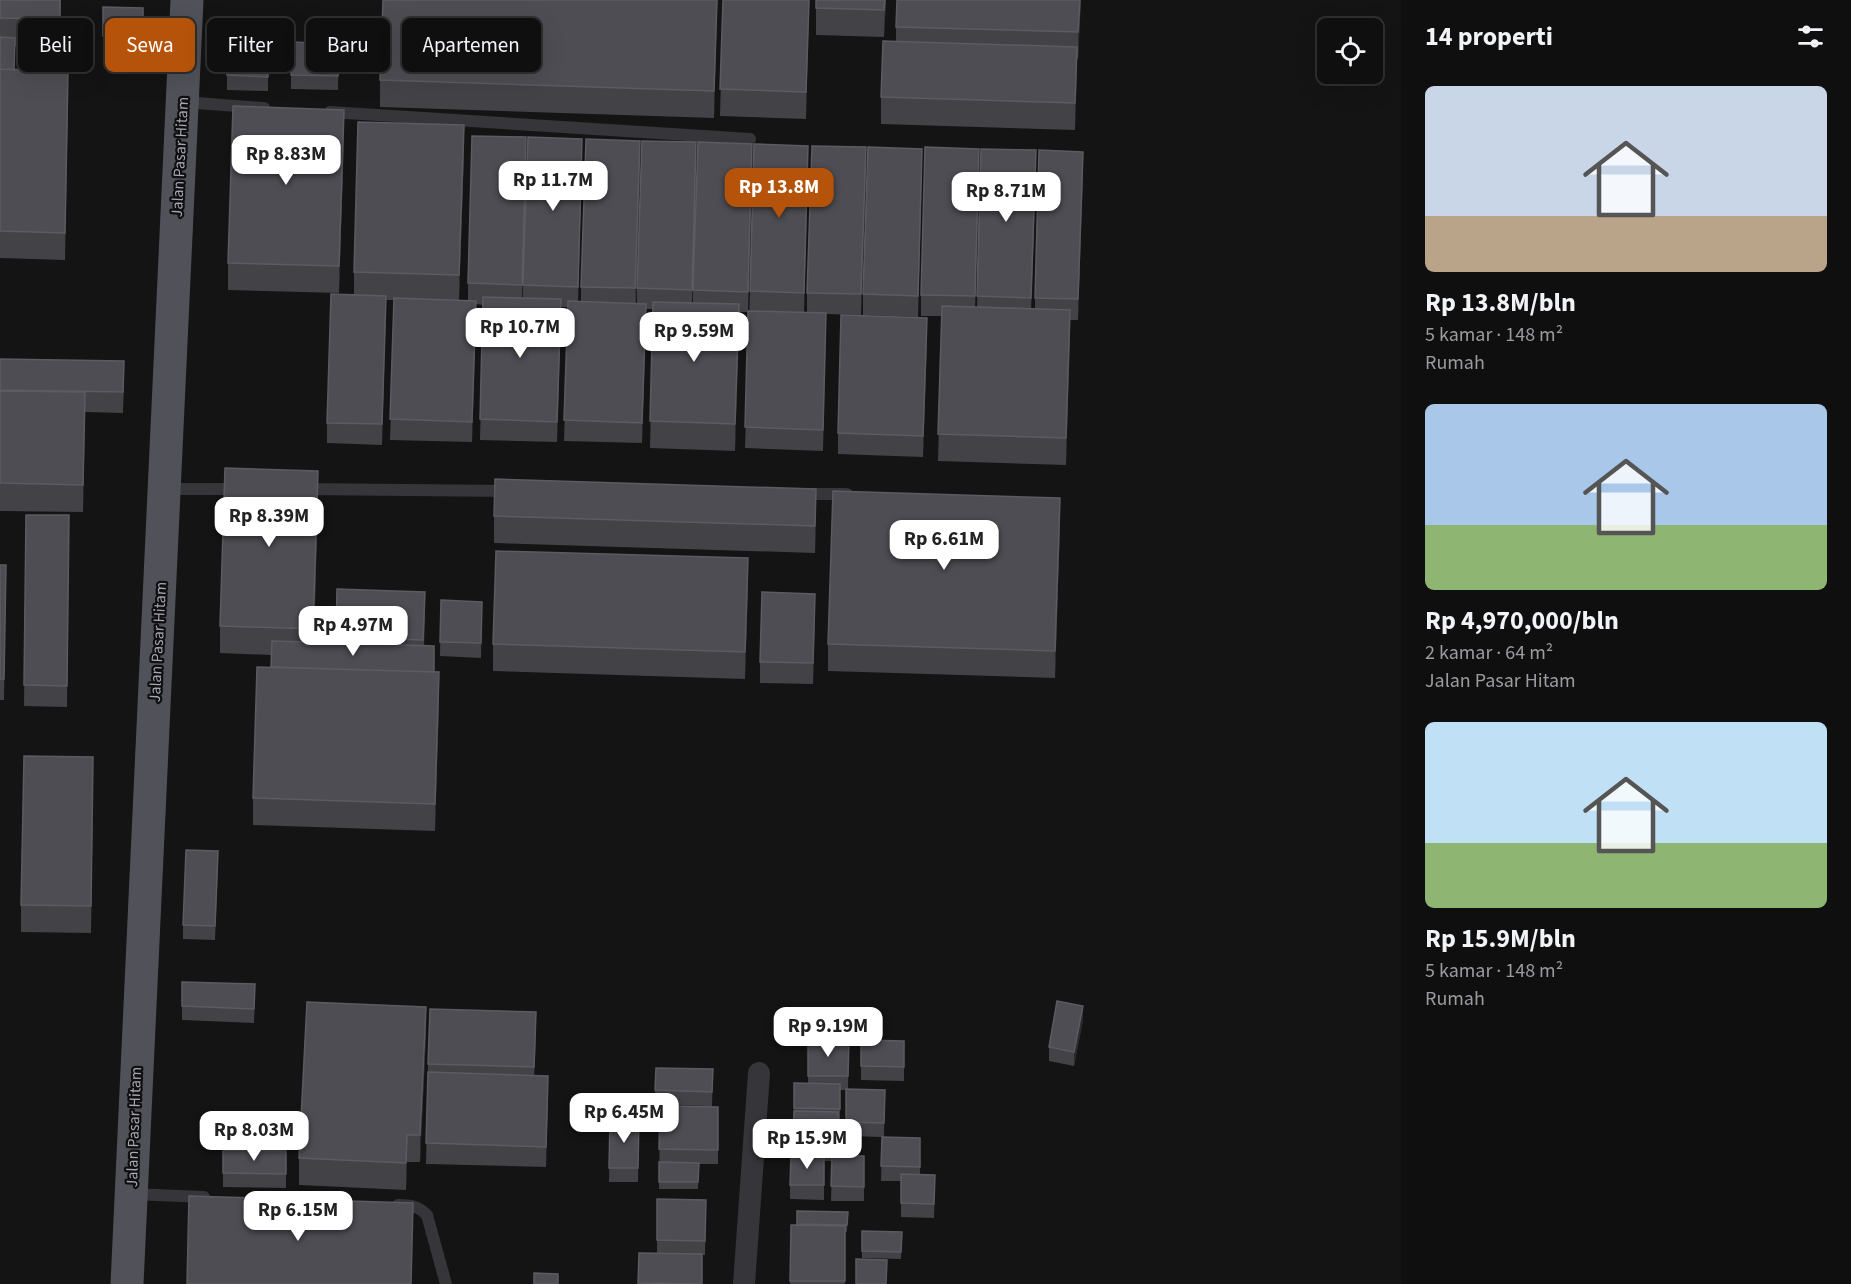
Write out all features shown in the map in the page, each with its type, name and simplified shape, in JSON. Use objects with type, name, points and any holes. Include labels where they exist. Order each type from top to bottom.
[{"type":"main road","name":"Jalan Pasar Hitam","points":[[127,1284],[187,0]]},
{"type":"street","points":[[744,1284],[759,1073]]},
{"type":"lane","points":[[182,102],[276,108]]},
{"type":"lane","points":[[312,111],[750,139]]},
{"type":"lane","points":[[164,489],[254,489]]},
{"type":"lane","points":[[290,489],[527,491]]},
{"type":"lane","points":[[788,494],[859,494]]},
{"type":"lane","points":[[130,1194],[213,1197]]},
{"type":"lane","points":[[388,1204],[412,1205],[427,1215],[446,1284]]},
{"type":"building","points":[[0,0],[60,0],[60,18],[0,18]]},
{"type":"building","points":[[383,0],[717,0],[714,91],[380,80],[380,72],[390,72],[390,18],[382,18]]},
{"type":"building","points":[[723,0],[809,0],[806,92],[720,89]]},
{"type":"building","points":[[816,0],[885,0],[884,10],[816,8]]},
{"type":"building","points":[[897,0],[1080,0],[1078,32],[896,27]]},
{"type":"building","points":[[103,7],[143,8],[143,18],[105,18],[105,36],[103,36]]},
{"type":"building","points":[[0,37],[15,38],[14,70],[0,69]]},
{"type":"building","points":[[883,41],[1077,47],[1075,103],[881,97]]},
{"type":"building","points":[[294,42],[306,43],[306,72],[338,72],[338,76],[291,75],[291,72],[294,72]]},
{"type":"building","points":[[0,69],[18,70],[18,72],[68,72],[65,233],[0,231]]},
{"type":"building","points":[[227,72],[268,72],[268,77],[227,75]]},
{"type":"building","points":[[233,106],[344,110],[339,266],[228,263]]},
{"type":"building","points":[[358,122],[464,125],[459,275],[354,272]]},
{"type":"building","points":[[472,136],[526,137],[522,285],[468,283]]},
{"type":"building","points":[[528,137],[582,139],[578,287],[523,285]]},
{"type":"building","points":[[586,139],[640,141],[635,288],[581,287]]},
{"type":"building","points":[[642,141],[696,142],[692,290],[637,288]]},
{"type":"building","points":[[698,142],[752,144],[748,292],[693,290]]},
{"type":"building","points":[[754,144],[808,146],[804,293],[750,291]]},
{"type":"building","points":[[812,146],[866,147],[861,294],[807,293]]},
{"type":"building","points":[[868,147],[922,149],[918,296],[863,294]]},
{"type":"building","points":[[925,147],[979,149],[975,296],[921,295]]},
{"type":"building","points":[[981,149],[1036,150],[1031,298],[977,296]]},
{"type":"building","points":[[1039,150],[1083,152],[1078,299],[1035,298]]},
{"type":"building","points":[[331,294],[386,296],[382,424],[327,423]]},
{"type":"building","points":[[483,297],[561,299],[557,422],[480,419]]},
{"type":"building","points":[[394,298],[476,301],[472,422],[390,419]]},
{"type":"building","points":[[568,301],[646,304],[642,423],[564,420]]},
{"type":"building","points":[[653,302],[739,304],[735,424],[650,421]]},
{"type":"building","points":[[942,306],[1070,310],[1066,438],[938,434]]},
{"type":"building","points":[[748,311],[826,313],[823,430],[745,427]]},
{"type":"building","points":[[841,315],[927,318],[923,436],[838,433]]},
{"type":"building","points":[[0,359],[124,361],[123,392],[0,390]]},
{"type":"building","points":[[0,391],[85,392],[83,485],[0,483]]},
{"type":"building","points":[[225,468],[318,471],[313,629],[220,626]]},
{"type":"building","points":[[495,479],[816,489],[815,526],[494,516]]},
{"type":"building","points":[[833,491],[1060,498],[1055,651],[828,644]]},
{"type":"building","points":[[26,515],[69,515],[67,686],[24,685]]},
{"type":"building","points":[[496,551],[748,558],[745,652],[493,644]]},
{"type":"building","points":[[0,565],[6,565],[4,679],[0,679]]},
{"type":"building","points":[[337,589],[425,592],[423,640],[336,637]]},
{"type":"building","points":[[762,592],[815,594],[813,663],[760,662]]},
{"type":"building","points":[[441,600],[482,602],[481,643],[440,642]]},
{"type":"building","points":[[272,641],[434,646],[434,672],[271,667]]},
{"type":"building","points":[[257,667],[439,672],[435,804],[253,798]]},
{"type":"building","points":[[24,756],[93,757],[91,906],[21,905]]},
{"type":"building","points":[[186,850],[218,851],[215,926],[183,925]]},
{"type":"building","points":[[182,982],[255,984],[254,1009],[182,1006]]},
{"type":"building","points":[[1057,1001],[1083,1006],[1074,1052],[1049,1047]]},
{"type":"building","points":[[307,1002],[426,1007],[420,1135],[407,1135],[406,1163],[299,1158]]},
{"type":"building","points":[[430,1009],[536,1012],[534,1067],[428,1064]]},
{"type":"building","points":[[808,1040],[849,1040],[848,1076],[808,1076]]},
{"type":"building","points":[[861,1040],[904,1041],[904,1067],[861,1066]]},
{"type":"building","points":[[656,1068],[713,1069],[712,1092],[655,1090]]},
{"type":"building","points":[[428,1072],[548,1076],[546,1147],[426,1143]]},
{"type":"building","points":[[794,1083],[840,1084],[840,1109],[794,1108]]},
{"type":"building","points":[[846,1089],[885,1090],[884,1123],[846,1122]]},
{"type":"building","points":[[660,1106],[718,1107],[718,1150],[659,1149]]},
{"type":"building","points":[[794,1111],[838,1112],[837,1147],[793,1146]]},
{"type":"building","points":[[610,1119],[639,1119],[638,1168],[609,1168]]},
{"type":"building","points":[[882,1137],[920,1138],[920,1167],[881,1166]]},
{"type":"building","points":[[223,1150],[286,1151],[286,1174],[223,1173]]},
{"type":"building","points":[[791,1155],[824,1156],[824,1185],[790,1185]]},
{"type":"building","points":[[832,1156],[864,1156],[864,1187],[831,1186]]},
{"type":"building","points":[[659,1162],[699,1163],[698,1182],[659,1182]]},
{"type":"building","points":[[901,1174],[935,1175],[934,1204],[901,1203]]},
{"type":"building","points":[[189,1196],[413,1203],[411,1284],[187,1284]]},
{"type":"building","points":[[657,1199],[706,1200],[705,1241],[657,1240]]},
{"type":"building","points":[[797,1211],[848,1212],[847,1225],[797,1224]]},
{"type":"building","points":[[791,1225],[845,1226],[845,1281],[790,1281]]},
{"type":"building","points":[[862,1231],[902,1232],[901,1252],[862,1251]]},
{"type":"building","points":[[639,1253],[702,1254],[702,1284],[638,1283]]},
{"type":"building","points":[[856,1259],[887,1260],[886,1284],[856,1284]]},
{"type":"building","points":[[534,1273],[558,1274],[558,1284],[534,1284]]}]
